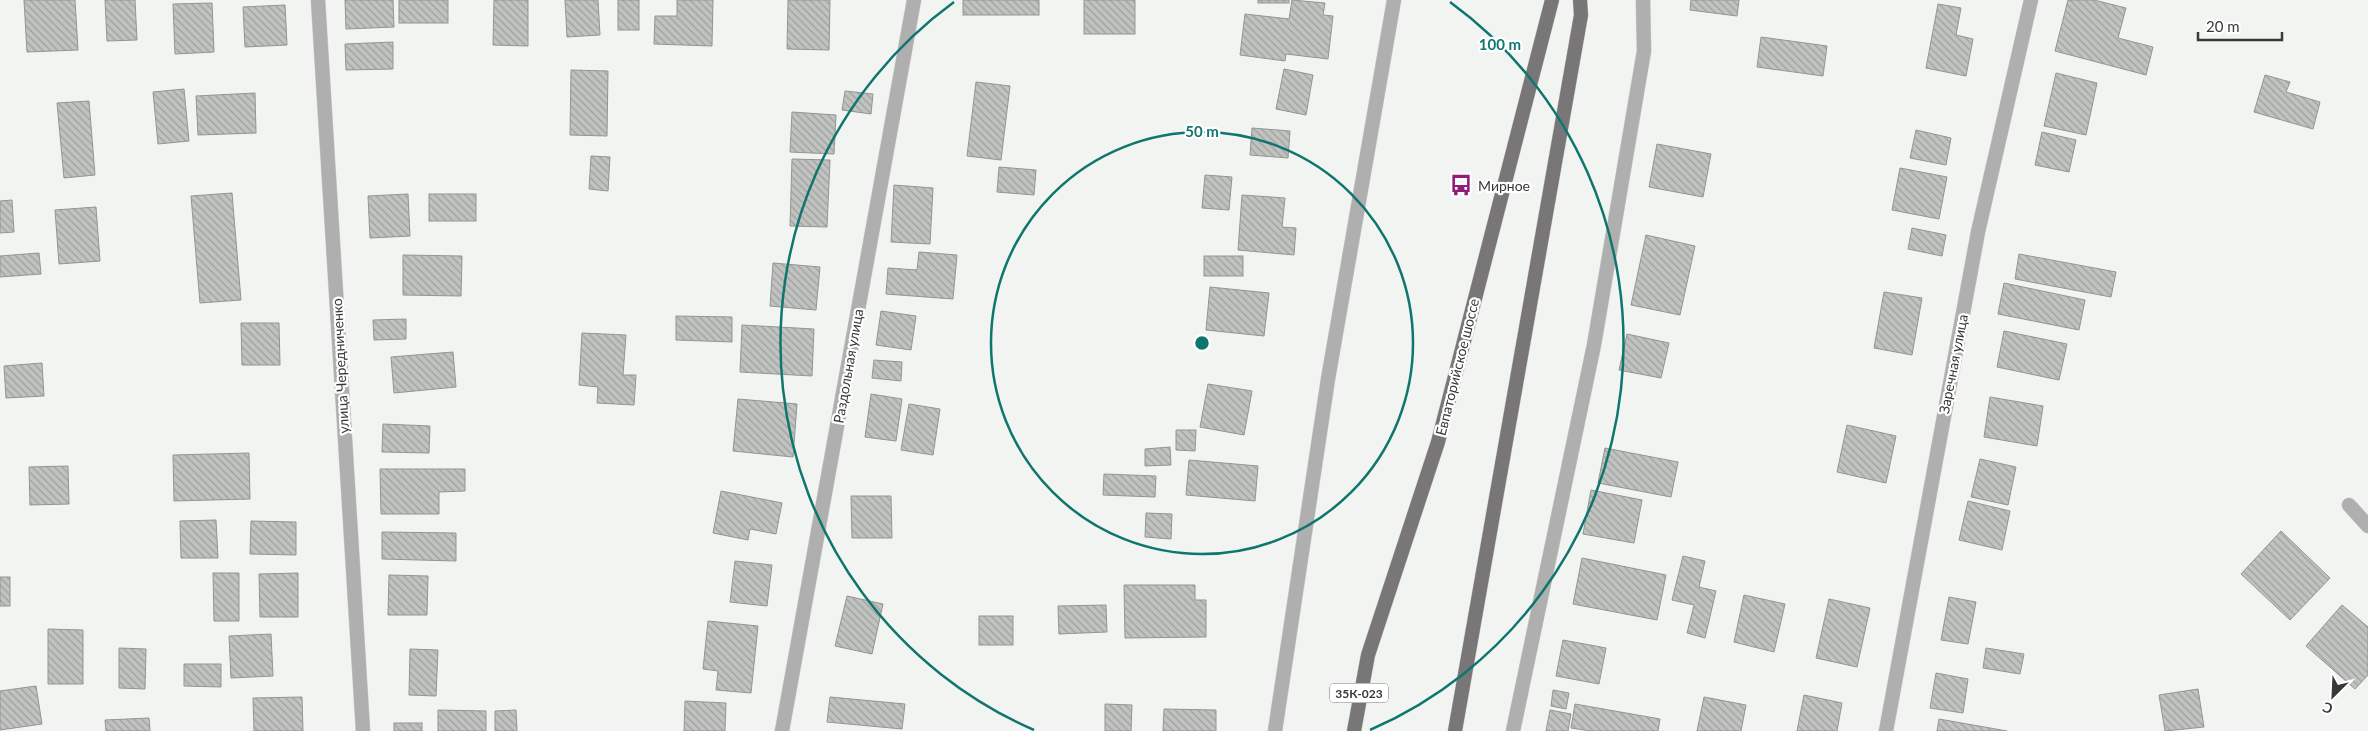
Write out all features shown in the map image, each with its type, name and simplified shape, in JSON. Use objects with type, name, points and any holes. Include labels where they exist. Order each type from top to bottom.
[{"type":"main road","name":"Евпаторийское шоссе","points":[[1354,731],[1368,655],[1438,442],[1552,0]]},
{"type":"main road","points":[[1455,731],[1578,34],[1581,15],[1580,0]]},
{"type":"main road","name":"35К-023","points":[[1349,731],[1368,655]]},
{"type":"street","name":"улица Чередниченко","points":[[318,0],[362,731]]},
{"type":"street","name":"Раздольная улица","points":[[782,731],[914,0]]},
{"type":"street","points":[[1274,731],[1328,378],[1394,0]]},
{"type":"street","points":[[1514,731],[1596,335],[1644,51],[1643,0]]},
{"type":"street","name":"Заречная улица","points":[[1886,731],[1978,232],[2031,0]]},
{"type":"street","points":[[2349,505],[2368,526]]},
{"type":"building","points":[[24,0],[75,0],[78,50],[27,52]]},
{"type":"building","points":[[105,0],[135,0],[137,40],[107,41]]},
{"type":"building","points":[[345,0],[393,0],[394,27],[346,29]]},
{"type":"building","points":[[399,0],[448,0],[448,23],[399,23]]},
{"type":"building","points":[[494,0],[528,0],[528,46],[493,45]]},
{"type":"building","points":[[565,0],[598,0],[600,35],[567,37]]},
{"type":"building","points":[[618,0],[639,0],[639,30],[618,30]]},
{"type":"building","points":[[677,0],[713,0],[712,46],[654,44],[655,16],[677,16]]},
{"type":"building","points":[[788,0],[830,0],[829,50],[787,49]]},
{"type":"building","points":[[963,0],[1039,0],[1039,15],[963,15]]},
{"type":"building","points":[[1084,0],[1135,0],[1135,34],[1084,34]]},
{"type":"building","points":[[1258,0],[1289,0],[1289,3],[1258,3]]},
{"type":"building","points":[[1292,0],[1325,3],[1323,15],[1333,16],[1328,59],[1286,54],[1285,61],[1240,55],[1245,14],[1289,19]]},
{"type":"building","points":[[1691,0],[1739,0],[1737,16],[1690,10]]},
{"type":"building","points":[[2068,0],[2094,0],[2126,8],[2118,38],[2153,47],[2146,75],[2055,51]]},
{"type":"building","points":[[212,3],[214,52],[175,54],[173,4]]},
{"type":"building","points":[[1938,4],[1961,8],[1956,35],[1973,39],[1966,76],[1926,68]]},
{"type":"building","points":[[285,5],[287,45],[245,47],[243,7]]},
{"type":"building","points":[[1761,37],[1827,46],[1823,76],[1757,67]]},
{"type":"building","points":[[393,42],[393,69],[346,70],[345,44]]},
{"type":"building","points":[[1284,69],[1313,75],[1306,115],[1276,109]]},
{"type":"building","points":[[571,70],[608,71],[607,136],[570,135]]},
{"type":"building","points":[[2056,73],[2097,83],[2086,135],[2044,126]]},
{"type":"building","points":[[2265,75],[2290,82],[2286,92],[2320,102],[2313,129],[2254,112]]},
{"type":"building","points":[[976,82],[1010,86],[1001,160],[967,156]]},
{"type":"building","points":[[184,89],[189,141],[158,144],[153,92]]},
{"type":"building","points":[[845,91],[873,94],[871,114],[842,110]]},
{"type":"building","points":[[255,93],[256,133],[198,135],[196,96]]},
{"type":"building","points":[[89,101],[95,175],[64,178],[57,103]]},
{"type":"building","points":[[792,112],[836,115],[834,154],[790,152]]},
{"type":"building","points":[[1252,128],[1290,131],[1288,158],[1250,155]]},
{"type":"building","points":[[1916,130],[1951,138],[1946,165],[1910,158]]},
{"type":"building","points":[[2042,132],[2076,140],[2069,172],[2035,165]]},
{"type":"building","points":[[1657,144],[1711,154],[1703,197],[1649,187]]},
{"type":"building","points":[[591,156],[610,157],[608,191],[589,189]]},
{"type":"building","points":[[792,159],[830,160],[827,227],[790,226]]},
{"type":"building","points":[[999,167],[1036,170],[1034,195],[997,192]]},
{"type":"building","points":[[1900,168],[1947,177],[1939,219],[1892,210]]},
{"type":"building","points":[[1205,175],[1232,177],[1229,210],[1202,208]]},
{"type":"building","points":[[894,185],[933,188],[930,244],[891,242]]},
{"type":"building","points":[[232,193],[241,300],[200,303],[191,196]]},
{"type":"building","points":[[408,194],[410,236],[370,238],[368,196]]},
{"type":"building","points":[[429,194],[476,194],[476,221],[429,221]]},
{"type":"building","points":[[1242,195],[1285,198],[1282,227],[1296,228],[1294,255],[1238,250]]},
{"type":"building","points":[[12,200],[14,232],[0,233],[0,201]]},
{"type":"building","points":[[96,207],[100,261],[59,264],[55,210]]},
{"type":"building","points":[[1912,228],[1946,235],[1942,256],[1908,249]]},
{"type":"building","points":[[1646,235],[1695,246],[1680,315],[1631,305]]},
{"type":"building","points":[[919,252],[957,255],[953,299],[886,294],[888,268],[917,270]]},
{"type":"building","points":[[39,253],[41,274],[0,277],[0,256]]},
{"type":"building","points":[[2019,254],[2116,272],[2111,297],[2015,279]]},
{"type":"building","points":[[403,255],[462,256],[461,296],[403,295]]},
{"type":"building","points":[[1204,256],[1243,256],[1243,276],[1204,276]]},
{"type":"building","points":[[773,263],[820,267],[816,310],[770,306]]},
{"type":"building","points":[[2004,283],[2085,300],[2079,330],[1998,314]]},
{"type":"building","points":[[1210,287],[1269,293],[1264,336],[1206,330]]},
{"type":"building","points":[[1884,292],[1922,298],[1912,355],[1874,348]]},
{"type":"building","points":[[881,311],[916,316],[911,350],[876,345]]},
{"type":"building","points":[[676,316],[732,317],[732,342],[676,340]]},
{"type":"building","points":[[406,319],[406,339],[374,340],[373,320]]},
{"type":"building","points":[[241,323],[279,323],[280,365],[242,365]]},
{"type":"building","points":[[742,325],[814,329],[812,376],[740,372]]},
{"type":"building","points":[[2004,331],[2067,344],[2059,380],[1997,367]]},
{"type":"building","points":[[582,333],[626,335],[623,375],[636,375],[634,405],[597,403],[598,387],[579,385]]},
{"type":"building","points":[[1627,334],[1669,343],[1661,378],[1619,370]]},
{"type":"building","points":[[453,352],[456,387],[394,393],[391,357]]},
{"type":"building","points":[[874,360],[902,362],[901,381],[872,378]]},
{"type":"building","points":[[42,363],[44,396],[6,398],[4,366]]},
{"type":"building","points":[[1208,384],[1252,391],[1244,435],[1200,427]]},
{"type":"building","points":[[871,394],[902,399],[896,441],[865,437]]},
{"type":"building","points":[[1990,397],[2043,406],[2037,446],[1984,437]]},
{"type":"building","points":[[738,399],[797,404],[793,457],[733,451]]},
{"type":"building","points":[[909,404],[940,409],[933,455],[901,450]]},
{"type":"building","points":[[383,424],[430,426],[429,453],[382,452]]},
{"type":"building","points":[[1847,425],[1896,436],[1886,483],[1837,472]]},
{"type":"building","points":[[1176,430],[1196,430],[1195,451],[1176,450]]},
{"type":"building","points":[[1170,447],[1171,465],[1145,466],[1145,449]]},
{"type":"building","points":[[1605,448],[1678,462],[1671,497],[1598,483]]},
{"type":"building","points":[[249,453],[250,499],[174,501],[173,455]]},
{"type":"building","points":[[1980,459],[2016,467],[2008,505],[1971,497]]},
{"type":"building","points":[[1189,460],[1258,466],[1255,501],[1186,495]]},
{"type":"building","points":[[68,466],[69,504],[30,505],[29,467]]},
{"type":"building","points":[[380,469],[465,469],[465,491],[439,492],[439,514],[381,514]]},
{"type":"building","points":[[1104,474],[1156,476],[1155,497],[1103,495]]},
{"type":"building","points":[[1591,490],[1642,500],[1634,543],[1583,534]]},
{"type":"building","points":[[721,491],[782,503],[776,534],[750,529],[748,540],[713,533]]},
{"type":"building","points":[[851,496],[891,496],[892,538],[852,538]]},
{"type":"building","points":[[1968,501],[2010,511],[2002,550],[1959,540]]},
{"type":"building","points":[[1146,513],[1172,514],[1171,539],[1145,537]]},
{"type":"building","points":[[216,520],[218,558],[181,558],[180,521]]},
{"type":"building","points":[[251,521],[296,522],[296,555],[250,554]]},
{"type":"building","points":[[2281,531],[2330,578],[2290,620],[2241,574]]},
{"type":"building","points":[[382,532],[456,533],[456,561],[382,559]]},
{"type":"building","points":[[1683,556],[1705,561],[1699,587],[1716,591],[1705,638],[1687,633],[1694,605],[1672,600]]},
{"type":"building","points":[[1582,558],[1666,575],[1657,620],[1573,604]]},
{"type":"building","points":[[735,561],[772,565],[767,606],[730,602]]},
{"type":"building","points":[[213,573],[239,573],[239,621],[214,621]]},
{"type":"building","points":[[298,573],[298,617],[260,617],[259,574]]},
{"type":"building","points":[[389,575],[428,576],[427,615],[388,615]]},
{"type":"building","points":[[0,577],[10,577],[10,606],[0,606]]},
{"type":"building","points":[[1124,585],[1195,585],[1195,600],[1206,600],[1206,637],[1125,638]]},
{"type":"building","points":[[1744,595],[1785,604],[1774,652],[1734,642]]},
{"type":"building","points":[[847,596],[883,604],[872,654],[835,646]]},
{"type":"building","points":[[1949,597],[1976,602],[1968,644],[1941,640]]},
{"type":"building","points":[[1829,599],[1870,608],[1857,667],[1816,658]]},
{"type":"building","points":[[1106,605],[1107,632],[1059,634],[1058,606]]},
{"type":"building","points":[[2342,605],[2368,627],[2368,675],[2355,689],[2306,646]]},
{"type":"building","points":[[979,616],[1013,616],[1013,645],[979,645]]},
{"type":"building","points":[[708,621],[758,626],[751,693],[716,690],[718,671],[703,669]]},
{"type":"building","points":[[48,629],[83,630],[83,684],[48,684]]},
{"type":"building","points":[[271,634],[273,676],[231,678],[229,636]]},
{"type":"building","points":[[1563,640],[1606,648],[1599,684],[1556,676]]},
{"type":"building","points":[[119,648],[146,649],[145,689],[119,688]]},
{"type":"building","points":[[1986,648],[2024,654],[2020,674],[1983,668]]},
{"type":"building","points":[[410,649],[438,650],[436,696],[409,695]]},
{"type":"building","points":[[184,664],[221,664],[221,687],[184,686]]},
{"type":"building","points":[[1936,673],[1968,679],[1963,713],[1930,708]]},
{"type":"building","points":[[36,686],[42,724],[0,730],[0,691]]},
{"type":"building","points":[[2198,689],[2204,727],[2165,731],[2159,695]]},
{"type":"building","points":[[1553,690],[1569,693],[1566,709],[1551,706]]},
{"type":"building","points":[[1804,695],[1842,703],[1837,731],[1797,731]]},
{"type":"building","points":[[302,697],[303,731],[254,731],[253,698]]},
{"type":"building","points":[[830,697],[905,704],[902,729],[827,722]]},
{"type":"building","points":[[1704,697],[1746,705],[1741,731],[1697,731]]},
{"type":"building","points":[[685,701],[726,703],[725,731],[684,731]]},
{"type":"building","points":[[1105,704],[1132,705],[1131,731],[1105,731]]},
{"type":"building","points":[[1575,704],[1660,719],[1658,731],[1591,731],[1571,728]]},
{"type":"building","points":[[1164,709],[1216,710],[1216,731],[1163,731]]},
{"type":"building","points":[[438,710],[486,711],[486,731],[438,731]]},
{"type":"building","points":[[516,710],[517,731],[495,731],[495,711]]},
{"type":"building","points":[[1550,710],[1571,714],[1568,731],[1546,731]]},
{"type":"building","points":[[149,718],[150,731],[106,731],[105,720]]},
{"type":"building","points":[[1939,719],[2007,731],[1937,731]]},
{"type":"building","points":[[394,723],[422,723],[422,731],[394,731]]},
{"type":"place","name":"Мирное","points":[[1461,185]]}]
